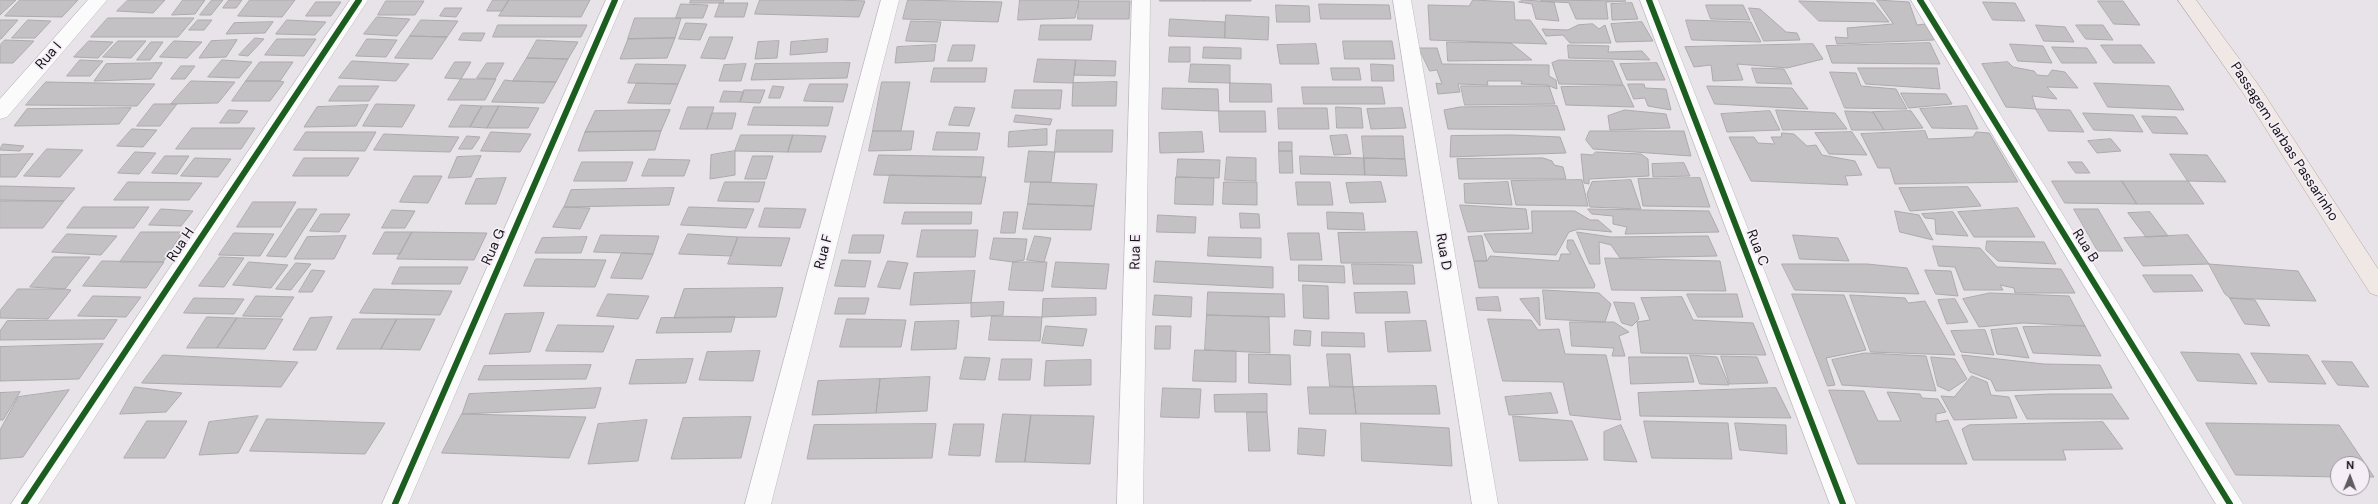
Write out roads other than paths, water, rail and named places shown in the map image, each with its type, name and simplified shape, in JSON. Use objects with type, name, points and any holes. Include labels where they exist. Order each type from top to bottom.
[{"type":"main road","name":"Passagem Jarbas Passarinho","points":[[2187,0],[2250,88],[2378,287]]},
{"type":"street","name":"Rua I","points":[[0,112],[98,0]]},
{"type":"street","name":"Rua H","points":[[24,504],[359,0]]},
{"type":"street","name":"Rua G","points":[[395,504],[615,0]]},
{"type":"street","name":"Rua F","points":[[758,504],[890,0]]},
{"type":"street","name":"Rua E","points":[[1130,504],[1141,0]]},
{"type":"street","name":"Rua D","points":[[1402,0],[1417,101],[1485,504]]},
{"type":"street","name":"Rua C","points":[[1649,0],[1843,504]]},
{"type":"street","name":"Rua B","points":[[1920,0],[2230,504]]}]
